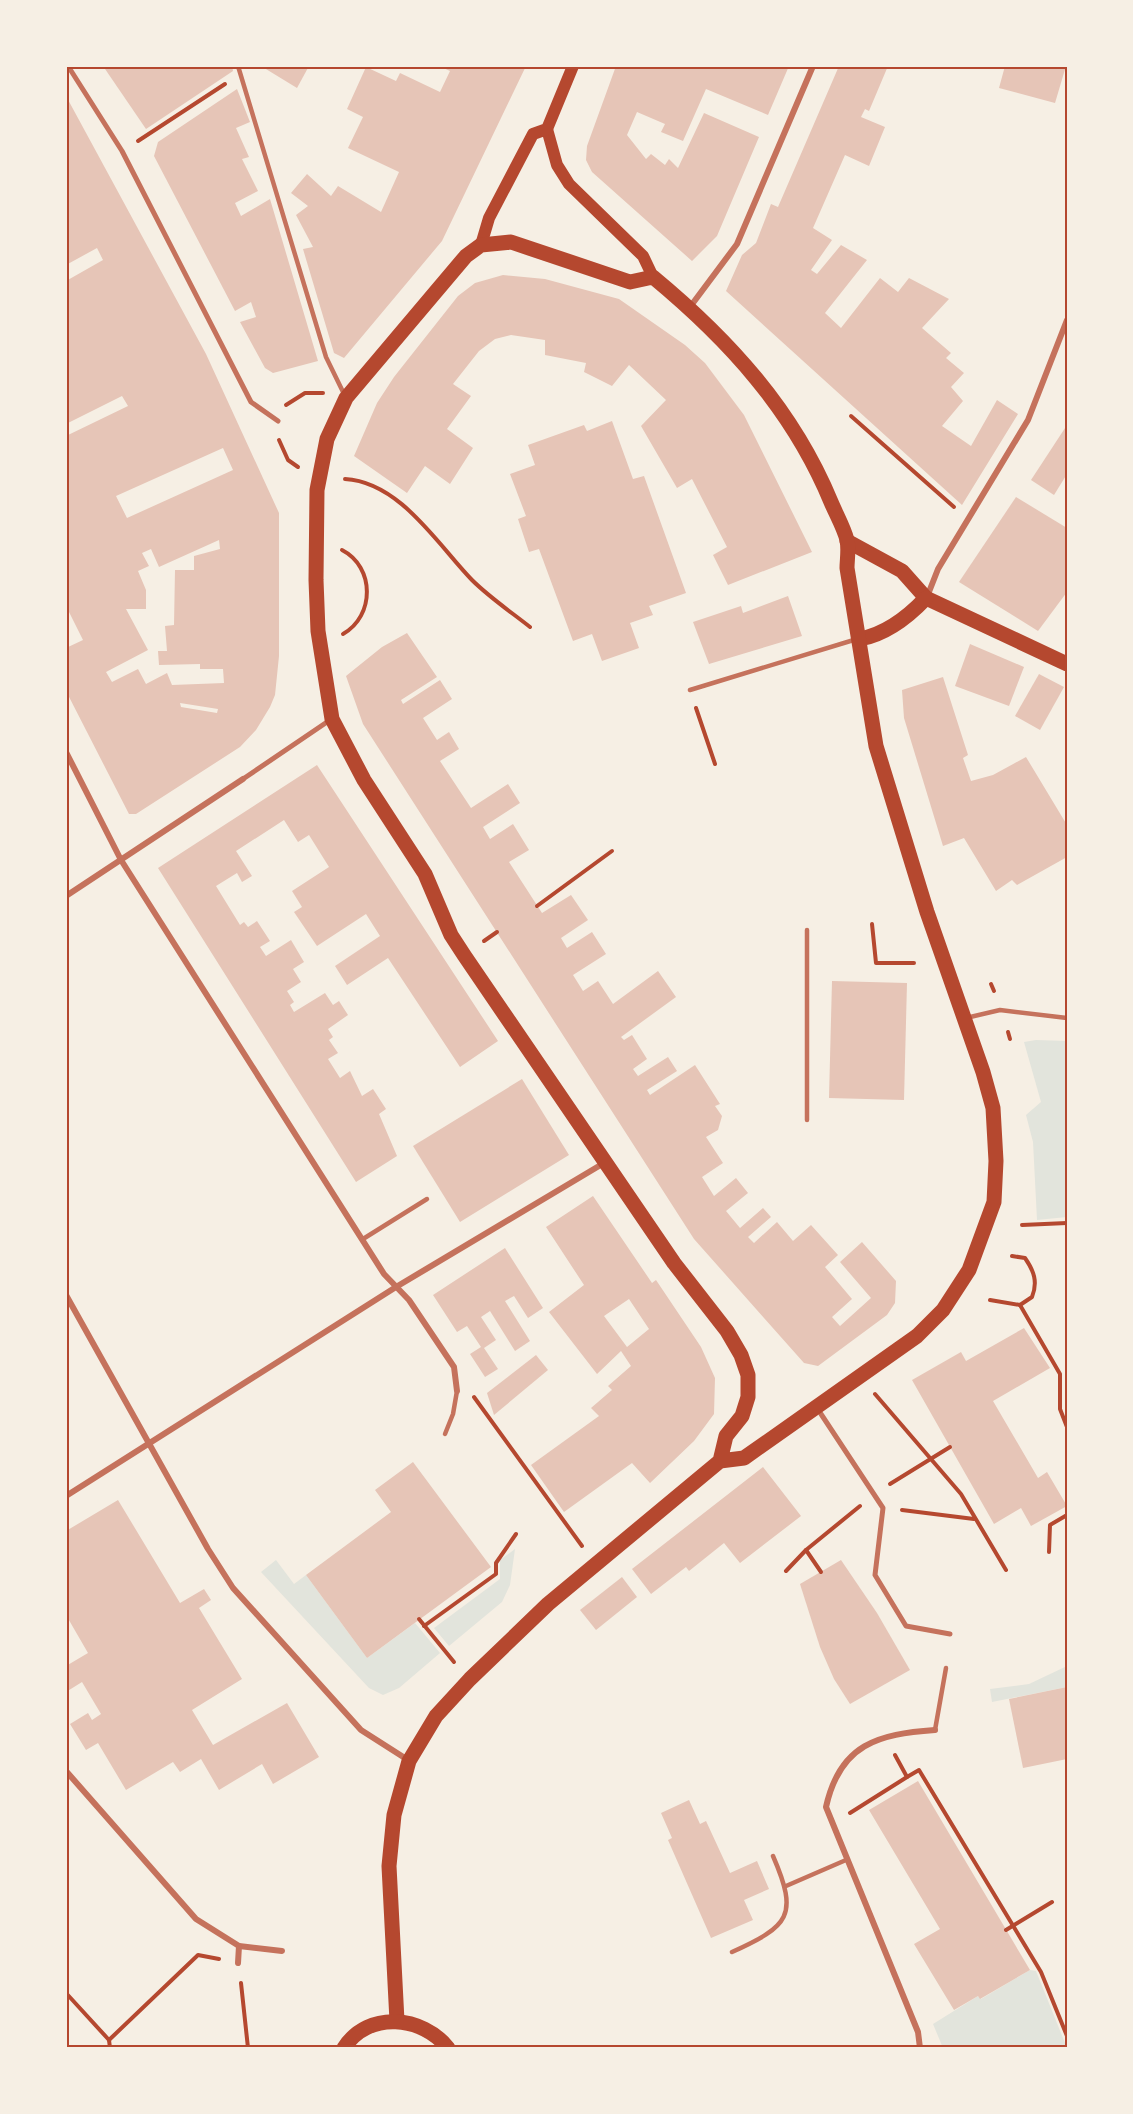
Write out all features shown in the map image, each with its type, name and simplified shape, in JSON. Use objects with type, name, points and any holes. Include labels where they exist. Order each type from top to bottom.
[{"type":"main road","points":[[397,2021],[389,1866],[394,1815],[410,1761],[436,1716],[470,1678],[548,1604],[720,1461],[744,1458],[917,1336],[943,1310],[969,1270],[994,1202],[996,1161],[993,1108],[927,912],[876,746],[860,639],[846,568],[847,541],[818,469],[792,424],[757,379],[690,308],[653,277],[643,256],[569,184],[557,165],[547,129],[573,66]]},
{"type":"main road","points":[[481,245],[489,218],[533,134],[547,129]]},
{"type":"main road","points":[[653,277],[630,282],[511,242],[481,245],[466,255],[346,398],[327,439],[318,490],[318,631],[332,719],[364,780],[425,874],[451,935],[674,1263],[727,1331],[741,1355],[748,1375],[748,1397],[742,1416],[726,1436],[720,1461]]},
{"type":"main road","points":[[847,541],[902,571],[926,598],[1067,664]]},
{"type":"main road","points":[[860,639],[872,636],[908,618],[926,598]]},
{"type":"main road","points":[[344,2048],[361,2031],[378,2024],[397,2021],[416,2024],[433,2033],[448,2048]]},
{"type":"street","points":[[68,66],[122,151],[251,402],[278,421]]},
{"type":"street","points":[[690,308],[737,244],[813,66]]},
{"type":"street","points":[[926,598],[938,569],[1028,420],[1067,320]]},
{"type":"street","points":[[66,896],[332,719]]},
{"type":"street","points":[[66,753],[121,860],[384,1274],[409,1300],[454,1367],[456,1391]]},
{"type":"street","points":[[66,1496],[396,1287],[605,1162]]},
{"type":"street","points":[[66,1295],[208,1550],[233,1588],[361,1730],[410,1761]]},
{"type":"street","points":[[821,1414],[883,1508],[875,1575],[906,1626],[950,1634]]},
{"type":"street","points":[[920,2048],[918,2032],[826,1807],[830,1788],[840,1770],[865,1746],[884,1736],[935,1730]]},
{"type":"street","points":[[66,1771],[196,1919],[239,1946],[282,1951]]},
{"type":"street","points":[[238,1963],[239,1946]]},
{"type":"lane","points":[[238,66],[326,357],[346,398]]},
{"type":"lane","points":[[690,690],[860,639]]},
{"type":"lane","points":[[807,930],[807,1120]]},
{"type":"lane","points":[[964,1018],[1000,1010],[1067,1018]]},
{"type":"lane","points":[[363,1239],[427,1199]]},
{"type":"lane","points":[[445,1434],[453,1414],[456,1391]]},
{"type":"lane","points":[[935,1730],[945,1668]]},
{"type":"lane","points":[[732,1952],[778,1927],[787,1908],[786,1886],[773,1856]]},
{"type":"lane","points":[[786,1886],[846,1860]]},
{"type":"path","points":[[122,151],[241,74]]},
{"type":"path","points":[[851,416],[959,512]]},
{"type":"path","points":[[337,479],[357,480],[373,486],[420,519],[473,580],[530,627]]},
{"type":"path","points":[[334,638],[357,624],[367,599],[368,586],[356,561],[339,549]]},
{"type":"path","points":[[696,708],[716,764]]},
{"type":"path","points":[[537,906],[612,851]]},
{"type":"path","points":[[872,924],[876,963],[914,963]]},
{"type":"path","points":[[490,936],[497,932]]},
{"type":"path","points":[[992,984],[994,991]]},
{"type":"path","points":[[1008,1032],[1010,1040]]},
{"type":"path","points":[[1022,1225],[1067,1223]]},
{"type":"path","points":[[990,1300],[1020,1305],[1032,1297],[1035,1278],[1025,1258],[1012,1256]]},
{"type":"path","points":[[1020,1305],[1060,1374],[1060,1409],[1067,1427]]},
{"type":"path","points":[[870,1388],[960,1494],[1005,1570]]},
{"type":"path","points":[[477,1398],[597,1565]]},
{"type":"path","points":[[883,1508],[975,1520]]},
{"type":"path","points":[[1049,1552],[1050,1525],[1067,1515]]},
{"type":"path","points":[[424,1626],[496,1574],[496,1563],[516,1534]]},
{"type":"path","points":[[806,1550],[821,1572]]},
{"type":"path","points":[[419,1619],[470,1678]]},
{"type":"path","points":[[894,1754],[907,1777]]},
{"type":"path","points":[[846,1815],[919,1770],[1041,1972],[1067,2036]]},
{"type":"path","points":[[1006,1930],[1052,1902]]},
{"type":"path","points":[[109,2040],[198,1955],[238,1963],[248,2048]]},
{"type":"path","points":[[66,1993],[109,2040],[110,2048]]},
{"type":"shaded area","points":[[1067,1041],[1067,1217],[1037,1220],[1033,1142],[1026,1115],[1041,1102],[1024,1042]]},
{"type":"shaded area","points":[[515,1549],[510,1585],[502,1602],[449,1646],[434,1628],[500,1579],[500,1560]]},
{"type":"shaded area","points":[[276,1560],[294,1584],[306,1575],[367,1658],[415,1623],[440,1653],[399,1688],[383,1695],[369,1688],[261,1572]]},
{"type":"shaded area","points":[[1067,1666],[1067,1687],[992,1702],[990,1689],[1029,1684]]},
{"type":"shaded area","points":[[1030,1970],[1036,1971],[1067,2048],[943,2048],[933,2024],[978,1996],[981,1999]]},
{"type":"building","points":[[103,66],[232,66],[233,71],[146,129]]},
{"type":"building","points":[[261,66],[309,66],[297,88]]},
{"type":"building","points":[[439,66],[526,66],[442,241],[344,358],[334,353],[303,249],[313,247],[296,215],[308,206],[291,193],[307,174],[331,196],[338,186],[381,212],[399,172],[348,148],[363,117],[347,109],[366,67],[396,81],[400,73],[440,92],[450,71]]},
{"type":"building","points":[[616,66],[789,66],[768,115],[706,89],[683,141],[661,132],[665,124],[637,112],[627,135],[646,159],[651,154],[665,165],[669,159],[678,168],[704,113],[759,137],[717,236],[692,261],[592,172],[586,160],[587,146]]},
{"type":"building","points":[[839,66],[888,66],[869,111],[865,109],[861,117],[885,127],[869,166],[845,155],[813,228],[832,240],[811,270],[817,274],[841,245],[867,260],[825,313],[841,328],[880,278],[898,292],[909,278],[949,299],[922,328],[951,353],[946,358],[964,373],[951,387],[963,401],[942,426],[971,446],[997,400],[1018,414],[962,505],[726,291],[742,255],[756,243],[771,204],[778,207]]},
{"type":"building","points":[[1005,66],[1066,66],[1055,103],[999,88]]},
{"type":"building","points":[[237,89],[250,122],[236,128],[249,157],[242,159],[258,191],[235,203],[241,216],[270,199],[318,361],[273,373],[265,368],[240,322],[256,317],[251,302],[235,311],[154,156],[158,142]]},
{"type":"building","points":[[66,96],[206,354],[279,513],[279,656],[275,695],[270,707],[256,730],[240,747],[136,814],[129,814],[66,691],[66,648],[83,640],[66,606],[66,436],[128,406],[122,396],[66,424],[66,281],[103,260],[97,248],[66,265]],"holes":[[[223,448],[233,470],[127,518],[116,496]],[[219,540],[220,549],[194,556],[194,570],[175,570],[174,625],[165,626],[167,651],[158,651],[159,665],[200,664],[200,669],[223,669],[224,683],[172,685],[167,673],[146,684],[138,669],[112,682],[106,672],[148,650],[126,609],[146,609],[146,590],[138,571],[149,566],[142,553],[151,549],[159,567]],[[180,703],[218,709],[217,713],[181,707]]]},
{"type":"building","points":[[503,275],[545,279],[619,299],[685,345],[705,363],[744,415],[812,552],[728,585],[713,555],[727,547],[692,479],[677,488],[641,426],[666,400],[629,365],[612,386],[584,372],[586,363],[545,355],[545,340],[511,335],[495,339],[479,351],[453,384],[471,396],[447,429],[473,448],[450,484],[425,466],[407,493],[354,456],[377,403],[394,377],[458,296],[475,283]]},
{"type":"building","points":[[612,421],[633,479],[644,476],[686,593],[649,606],[653,615],[630,623],[639,648],[602,661],[592,634],[573,641],[539,549],[529,552],[518,519],[526,516],[510,474],[535,465],[528,445],[584,425],[587,431]]},
{"type":"building","points":[[1067,425],[1067,474],[1054,495],[1031,480]]},
{"type":"building","points":[[1016,497],[1067,528],[1067,592],[1038,631],[959,582]]},
{"type":"building","points":[[788,596],[802,636],[709,664],[693,622],[741,606],[743,613]]},
{"type":"building","points":[[407,633],[437,677],[401,700],[403,704],[440,680],[452,699],[423,718],[437,740],[449,732],[459,749],[440,761],[471,808],[508,784],[520,803],[483,827],[490,839],[513,824],[529,850],[509,862],[542,913],[571,895],[588,920],[561,938],[567,948],[592,932],[606,954],[573,975],[583,991],[598,981],[613,1004],[658,971],[676,997],[621,1037],[624,1040],[632,1035],[647,1059],[633,1069],[638,1076],[668,1057],[677,1071],[647,1090],[650,1095],[695,1065],[720,1104],[715,1106],[722,1116],[718,1130],[706,1137],[723,1163],[702,1177],[714,1196],[736,1178],[748,1193],[726,1211],[740,1228],[763,1208],[771,1217],[748,1237],[754,1243],[777,1222],[793,1241],[811,1225],[838,1255],[825,1267],[852,1299],[832,1317],[840,1326],[871,1298],[840,1262],[862,1242],[896,1281],[895,1303],[887,1315],[818,1366],[804,1363],[694,1239],[363,724],[346,676],[382,647]]},
{"type":"building","points":[[970,644],[1024,667],[1009,706],[955,686]]},
{"type":"building","points":[[1039,674],[1064,687],[1040,730],[1015,716]]},
{"type":"building","points":[[943,677],[968,755],[963,758],[971,781],[993,775],[1026,757],[1067,825],[1067,857],[1017,885],[1012,880],[996,891],[964,838],[943,846],[904,718],[902,690]]},
{"type":"building","points":[[317,765],[498,1041],[460,1067],[388,958],[347,985],[335,966],[380,936],[366,914],[317,946],[294,912],[302,907],[292,891],[329,867],[309,835],[298,842],[284,820],[236,851],[252,876],[242,882],[237,873],[216,886],[240,925],[244,922],[248,927],[257,921],[270,941],[260,947],[266,956],[291,940],[304,962],[293,969],[301,982],[287,991],[294,1002],[290,1005],[294,1012],[325,993],[333,1005],[339,1001],[348,1015],[328,1029],[333,1037],[329,1040],[338,1053],[328,1059],[340,1078],[350,1071],[362,1096],[373,1089],[386,1109],[379,1114],[397,1156],[356,1182],[158,868]]},
{"type":"building","points":[[832,981],[907,983],[904,1100],[829,1098]]},
{"type":"building","points":[[522,1079],[569,1155],[460,1222],[413,1146]]},
{"type":"building","points":[[593,1196],[652,1283],[656,1280],[701,1347],[715,1378],[714,1414],[694,1441],[650,1483],[632,1463],[564,1512],[531,1465],[599,1416],[591,1408],[612,1390],[608,1386],[631,1366],[621,1351],[597,1374],[549,1312],[584,1285],[546,1227]],"holes":[[[629,1299],[649,1329],[627,1347],[604,1316]]]},
{"type":"building","points":[[505,1248],[543,1308],[528,1318],[514,1296],[505,1301],[530,1341],[515,1351],[490,1311],[481,1317],[496,1340],[484,1348],[498,1369],[485,1377],[470,1354],[481,1347],[467,1326],[457,1332],[433,1295]]},
{"type":"building","points":[[1024,1328],[1050,1368],[993,1401],[1038,1478],[1047,1472],[1067,1506],[1031,1526],[1021,1508],[994,1524],[912,1380],[961,1352],[966,1361]]},
{"type":"building","points":[[536,1355],[548,1370],[494,1415],[487,1393]]},
{"type":"building","points":[[413,1462],[491,1567],[367,1658],[306,1575],[391,1512],[375,1490]]},
{"type":"building","points":[[763,1467],[801,1516],[740,1563],[724,1543],[689,1571],[686,1567],[651,1594],[632,1569]]},
{"type":"building","points":[[118,1500],[180,1603],[204,1589],[211,1600],[199,1608],[242,1679],[192,1710],[213,1745],[287,1703],[319,1757],[273,1784],[262,1764],[219,1790],[201,1759],[180,1772],[173,1762],[126,1790],[98,1743],[86,1750],[70,1724],[88,1713],[92,1720],[101,1714],[82,1682],[66,1692],[66,1666],[88,1653],[66,1615],[66,1531]]},
{"type":"building","points":[[841,1560],[877,1613],[910,1670],[850,1704],[834,1679],[820,1647],[800,1584]]},
{"type":"building","points":[[622,1577],[637,1597],[596,1630],[580,1610]]},
{"type":"building","points":[[1067,1687],[1067,1759],[1023,1768],[1009,1699]]},
{"type":"building","points":[[918,1781],[1030,1970],[980,1999],[978,1996],[954,2010],[914,1944],[940,1929],[869,1810]]},
{"type":"building","points":[[689,1800],[700,1824],[706,1821],[730,1873],[757,1861],[769,1889],[744,1900],[753,1920],[711,1938],[668,1840],[672,1838],[661,1813]]}]
